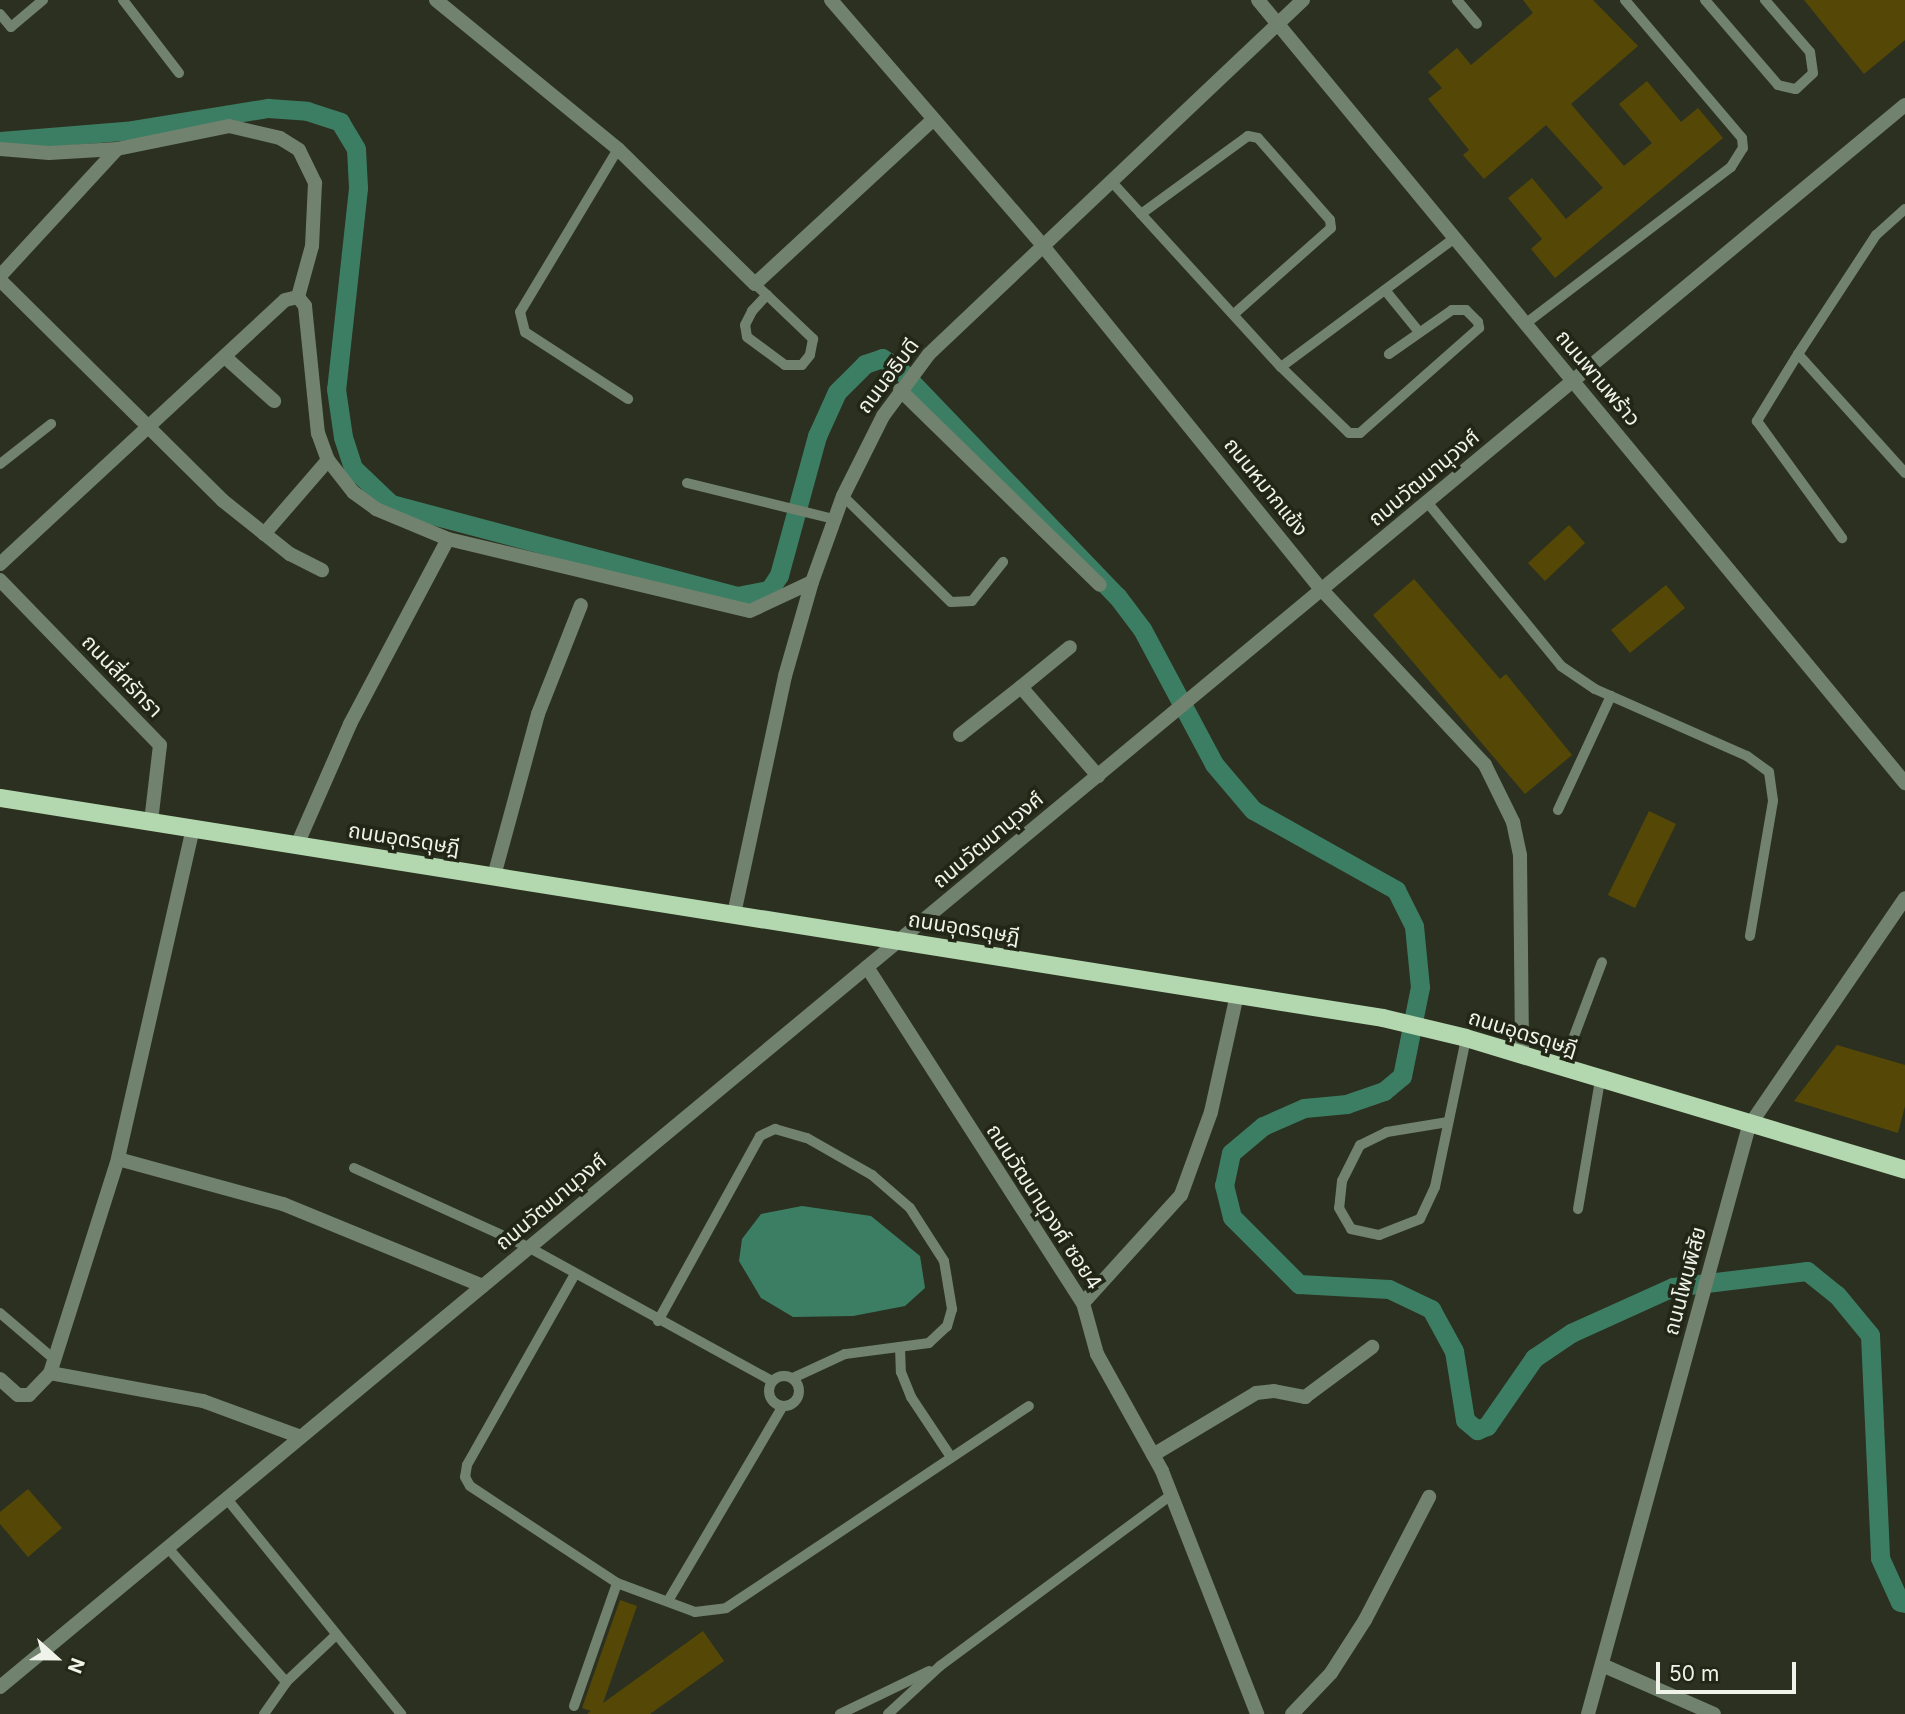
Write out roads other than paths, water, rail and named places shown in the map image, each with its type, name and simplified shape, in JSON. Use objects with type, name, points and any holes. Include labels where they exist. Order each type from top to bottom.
[{"type":"main road","name":"ถนนอุดรดุษฎี","points":[[0,797],[1382,1018],[1466,1038],[1749,1126],[1905,1170]]},
{"type":"street","points":[[436,0],[618,149],[755,284],[934,119]]},
{"type":"street","name":"ถนนหมากแข้ง","points":[[831,0],[1043,246],[1322,590],[1485,765],[1500,790],[1513,822],[1520,855],[1522,1056]]},
{"type":"street","name":"ถนนพานพร้าว","points":[[1258,0],[1905,783]]},
{"type":"street","name":"ถนนอธิบดี","points":[[734,914],[785,676],[812,582],[842,496],[860,454],[900,390],[929,354],[1303,0]]},
{"type":"street","name":"ถนนวัฒนานุวงศ์","points":[[0,1687],[1905,105]]},
{"type":"street","points":[[0,149],[49,153],[117,149],[241,126],[280,138],[299,150],[314,174],[316,198],[312,246],[298,297]]},
{"type":"street","points":[[117,149],[0,278],[145,428],[264,534],[322,570]]},
{"type":"street","points":[[0,564],[285,300],[298,297]]},
{"type":"street","points":[[298,297],[305,306],[318,433],[328,460],[353,492],[376,509],[448,539],[750,611],[812,582]]},
{"type":"street","points":[[225,357],[274,401]]},
{"type":"street","points":[[900,390],[1100,585]]},
{"type":"street","points":[[264,534],[328,460]]},
{"type":"street","points":[[297,845],[350,723],[448,539]]},
{"type":"street","name":"ถนนสี่ศรัทรา","points":[[0,580],[160,745],[151,822]]},
{"type":"street","points":[[494,876],[538,714],[581,606]]},
{"type":"street","points":[[960,735],[1070,647]]},
{"type":"street","points":[[1021,687],[1098,776]]},
{"type":"street","points":[[0,1380],[18,1395],[29,1395],[52,1367],[118,1159],[192,828]]},
{"type":"street","name":"ถนนโพนพิสัย","points":[[1588,1714],[1749,1126],[1905,898]]},
{"type":"street","name":"ถนนวัฒนานุวงศ์ ซอย4","points":[[867,967],[1083,1303],[1097,1354],[1153,1455],[1171,1495],[1257,1714]]},
{"type":"street","points":[[1083,1303],[1181,1195],[1212,1112],[1237,995]]},
{"type":"street","points":[[118,1159],[283,1204],[483,1286]]},
{"type":"street","points":[[1153,1455],[1256,1393],[1274,1391],[1305,1397],[1372,1346]]},
{"type":"street","points":[[52,1367],[203,1401],[301,1437]]},
{"type":"street","points":[[1292,1714],[1331,1673],[1365,1620],[1429,1497]]},
{"type":"street","points":[[1602,1665],[1714,1714]]},
{"type":"lane","points":[[0,14],[11,27],[43,0]]},
{"type":"lane","points":[[123,0],[178,73]]},
{"type":"lane","points":[[1457,0],[1477,24]]},
{"type":"lane","points":[[1525,324],[1731,167],[1743,148],[1742,138],[1625,0]]},
{"type":"lane","points":[[1705,0],[1778,85],[1796,89],[1813,73],[1810,52],[1765,0]]},
{"type":"lane","points":[[1141,214],[1248,136],[1258,138],[1330,220],[1331,228],[1234,314]]},
{"type":"lane","points":[[618,149],[520,312],[525,332],[628,399]]},
{"type":"lane","points":[[1111,181],[1280,367],[1356,435],[1479,328],[1461,308],[1419,332],[1389,354]]},
{"type":"lane","points":[[1842,538],[1757,421],[1876,235],[1905,209]]},
{"type":"lane","points":[[1280,367],[1455,238]]},
{"type":"lane","points":[[755,284],[767,295],[813,340],[810,355],[802,365],[785,365],[747,337],[745,325],[751,311],[767,295]]},
{"type":"lane","points":[[1385,290],[1419,332]]},
{"type":"lane","points":[[1798,354],[1905,473]]},
{"type":"lane","points":[[0,464],[51,424]]},
{"type":"lane","points":[[687,483],[834,519]]},
{"type":"lane","points":[[842,496],[951,602],[972,601],[1003,562]]},
{"type":"lane","points":[[1427,502],[1548,653],[1574,676],[1611,696],[1747,756],[1769,772],[1773,802],[1750,936]]},
{"type":"lane","points":[[1558,810],[1611,696]]},
{"type":"lane","points":[[1562,1068],[1602,962]]},
{"type":"lane","points":[[1448,1122],[1387,1132],[1360,1145],[1342,1181],[1339,1208],[1351,1229],[1379,1235],[1420,1219],[1435,1187],[1466,1038]]},
{"type":"lane","points":[[1578,1209],[1600,1080]]},
{"type":"lane","points":[[658,1321],[760,1136],[775,1129],[788,1130],[872,1175],[928,1230],[944,1261],[952,1310],[939,1337],[900,1348],[845,1354],[793,1378],[782,1375],[772,1381]]},
{"type":"lane","points":[[354,1168],[530,1248],[658,1321],[772,1381]]},
{"type":"lane","points":[[575,1274],[467,1465],[465,1477],[470,1486],[618,1583],[695,1612],[726,1608],[1029,1406]]},
{"type":"lane","points":[[0,1313],[52,1367]]},
{"type":"lane","points":[[900,1348],[901,1372],[911,1397],[951,1457]]},
{"type":"lane","points":[[668,1601],[783,1406],[799,1396],[793,1378]]},
{"type":"lane","points":[[772,1381],[770,1396],[783,1406]]},
{"type":"lane","points":[[888,1714],[940,1666],[1171,1495]]},
{"type":"lane","points":[[227,1499],[401,1714]]},
{"type":"lane","points":[[168,1548],[286,1682]]},
{"type":"lane","points":[[574,1706],[618,1583]]},
{"type":"lane","points":[[264,1714],[286,1682],[336,1635]]},
{"type":"lane","points":[[840,1714],[940,1666]]},
{"type":"waterway","points":[[0,141],[133,130],[268,108],[307,111],[340,122],[356,149],[358,188],[336,389],[343,437],[353,468],[391,504],[737,596],[769,590],[779,575],[817,436],[837,392],[865,364],[882,358],[898,368],[1117,596],[1142,629],[1214,764],[1253,810],[1396,890],[1414,926],[1420,987],[1402,1076],[1384,1091],[1347,1104],[1304,1108],[1263,1126],[1231,1153],[1224,1185],[1232,1217],[1299,1284],[1389,1289],[1431,1309],[1454,1351],[1465,1420],[1477,1430],[1487,1426],[1534,1358],[1571,1333],[1673,1287],[1807,1271],[1837,1295],[1870,1335],[1880,1558],[1900,1602],[1905,1603]]}]
